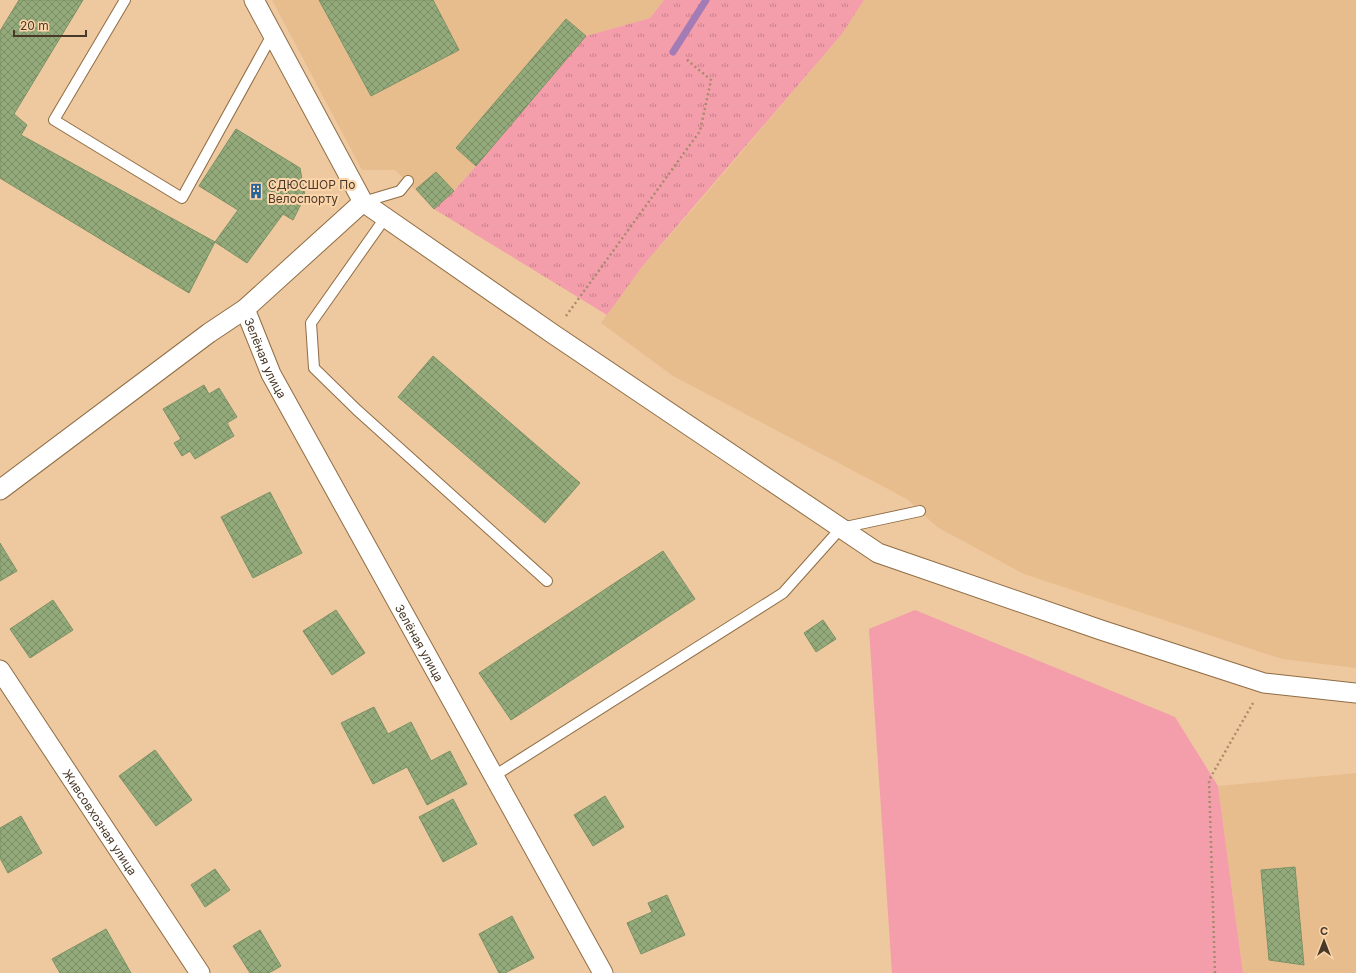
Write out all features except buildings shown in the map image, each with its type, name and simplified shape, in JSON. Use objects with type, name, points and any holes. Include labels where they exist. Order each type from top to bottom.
[{"type":"street","points":[[254,0],[363,202],[553,334],[878,553],[1101,630],[1264,683],[1356,693]]},
{"type":"street","points":[[0,490],[209,333],[245,308],[363,202]]},
{"type":"street","name":"Зелёная улица","points":[[245,308],[271,374],[603,973]]},
{"type":"street","name":"Живсовхозная улица","points":[[0,670],[200,973]]},
{"type":"lane","points":[[125,0],[54,120],[182,198],[272,35]]},
{"type":"lane","points":[[363,202],[400,191],[408,181]]},
{"type":"lane","points":[[385,218],[311,323],[314,368],[357,410],[547,581]]},
{"type":"lane","points":[[494,776],[783,593],[841,528],[920,511]]},
{"type":"path","points":[[553,334],[700,131],[711,80],[685,58]]},
{"type":"path","points":[[1214,973],[1209,780],[1264,683]]},
{"type":"shaded area","points":[[272,0],[664,0],[650,18],[586,36],[476,166],[454,191],[434,209],[395,170],[362,170]]},
{"type":"shaded area","points":[[864,0],[1356,0],[1356,668],[1282,659],[1024,574],[937,527],[907,499],[673,376],[601,323],[633,277],[694,208],[842,34]]},
{"type":"shaded area","points":[[1356,773],[1356,973],[1243,973],[1218,786]]},
{"type":"green space","points":[[664,0],[864,0],[842,34],[641,268],[607,315],[434,209],[454,191],[476,166],[586,36],[650,18]]},
{"type":"green space","points":[[915,610],[1175,717],[1218,786],[1243,973],[892,973],[869,629]]},
{"type":"waterway","points":[[673,52],[706,0]]},
{"type":"place","name":"СДЮСШОР По Велоспорту","points":[[256,191]]}]
